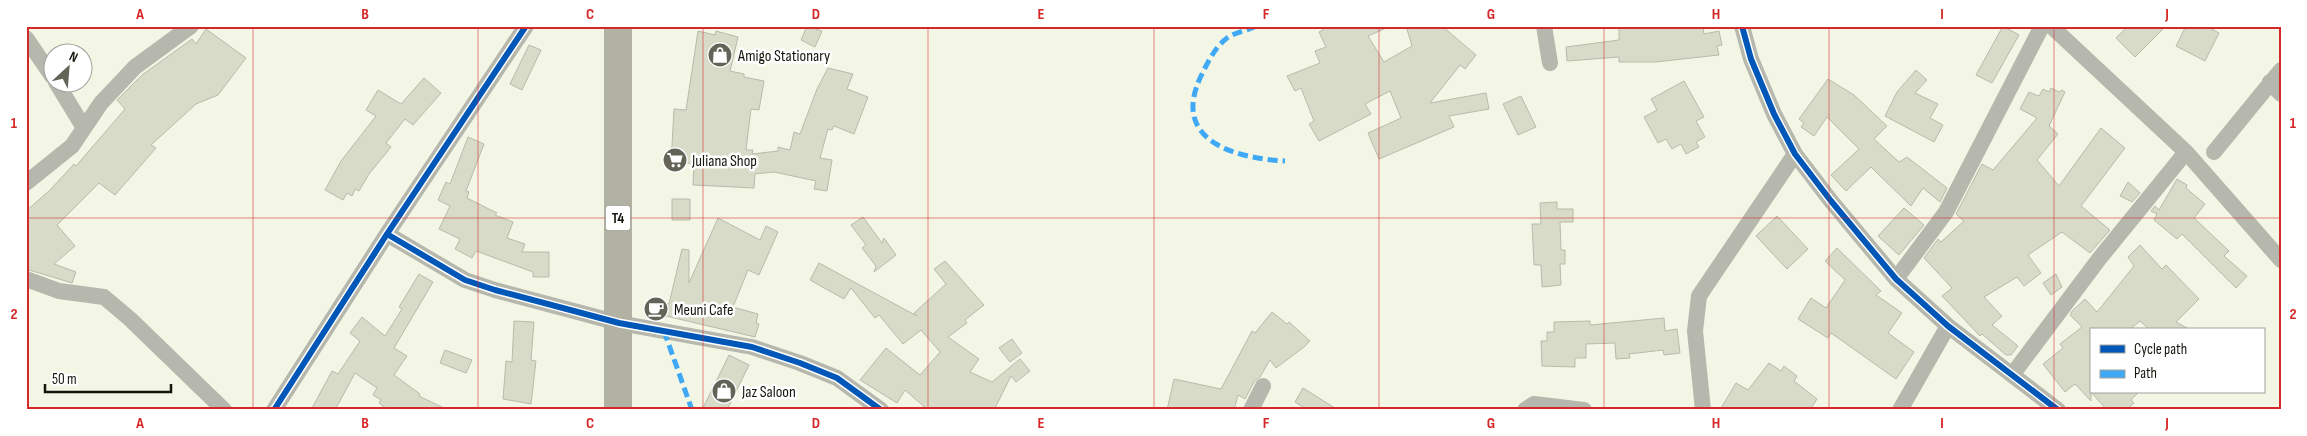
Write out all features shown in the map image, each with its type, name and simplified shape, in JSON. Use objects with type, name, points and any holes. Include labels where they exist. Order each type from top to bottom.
[{"type":"highway","name":"T4","points":[[618,26],[618,410]]},
{"type":"street","points":[[26,183],[72,146],[101,103],[136,67],[192,26]]},
{"type":"street","points":[[274,410],[387,234],[526,26]]},
{"type":"street","points":[[1544,26],[1550,62]]},
{"type":"street","points":[[1742,26],[1751,59],[1774,114],[1795,154],[1831,201],[1896,279],[1948,326],[2058,410]]},
{"type":"street","points":[[1896,279],[1946,212],[2042,26]]},
{"type":"street","points":[[2051,26],[2186,152],[2281,260]]},
{"type":"street","points":[[26,38],[42,61]]},
{"type":"street","points":[[2214,152],[2277,82]]},
{"type":"street","points":[[62,92],[84,128]]},
{"type":"street","points":[[2012,375],[2099,259],[2186,152]]},
{"type":"street","points":[[1703,410],[1695,331],[1699,296],[1795,154]]},
{"type":"street","points":[[387,234],[465,280],[495,290],[619,323],[752,347],[781,356],[837,378],[881,410]]},
{"type":"street","points":[[26,279],[59,291],[104,297],[130,318],[224,410]]},
{"type":"street","points":[[1900,410],[1948,326]]},
{"type":"street","points":[[1250,410],[1262,386]]},
{"type":"street","points":[[1525,410],[1534,404],[1584,410]]},
{"type":"building","points":[[807,26],[822,31],[815,47],[801,40]]},
{"type":"building","points":[[1322,26],[1391,26],[1368,36],[1384,62],[1412,46],[1406,26],[1442,26],[1476,55],[1465,69],[1460,65],[1430,103],[1486,93],[1489,109],[1449,116],[1454,127],[1379,159],[1368,133],[1401,118],[1390,91],[1365,104],[1371,114],[1319,141],[1309,124],[1314,121],[1301,88],[1295,91],[1287,76],[1320,63],[1315,51],[1326,47],[1319,32],[1323,30]]},
{"type":"building","points":[[1619,26],[1703,26],[1704,34],[1719,31],[1722,45],[1717,46],[1719,55],[1655,62],[1619,62],[1619,57],[1567,61],[1566,47],[1619,40]]},
{"type":"building","points":[[2003,26],[2019,35],[1992,83],[1976,75]]},
{"type":"building","points":[[2128,26],[2166,26],[2135,57],[2116,38]]},
{"type":"building","points":[[2186,26],[2206,26],[2219,33],[2205,61],[2176,46]]},
{"type":"building","points":[[206,29],[246,58],[218,95],[196,104],[151,145],[156,148],[115,195],[99,183],[57,225],[75,246],[54,264],[76,272],[72,283],[26,269],[26,211],[50,190],[74,164],[76,166],[125,109],[117,100],[142,75],[192,39],[196,44]]},
{"type":"building","points":[[698,31],[715,35],[716,31],[738,37],[730,71],[744,74],[744,77],[764,81],[759,110],[751,109],[746,150],[753,150],[752,154],[778,151],[778,147],[790,150],[794,132],[800,134],[817,89],[828,68],[853,74],[847,89],[868,97],[854,134],[834,126],[832,130],[828,129],[820,158],[832,160],[827,191],[814,189],[816,181],[774,172],[755,174],[754,188],[693,185],[694,163],[671,164],[674,109],[686,110]]},
{"type":"building","points":[[529,45],[541,50],[522,90],[510,84]]},
{"type":"building","points":[[1916,70],[1927,80],[1915,93],[1938,104],[1930,118],[1943,125],[1934,142],[1885,116],[1897,92]]},
{"type":"building","points":[[424,78],[441,93],[413,125],[405,119],[386,143],[391,147],[369,174],[359,191],[355,189],[352,196],[347,193],[343,200],[325,190],[341,161],[376,116],[366,110],[378,90],[401,104]]},
{"type":"building","points":[[1828,79],[1854,95],[1887,126],[1874,139],[1899,162],[1907,157],[1947,188],[1940,202],[1923,188],[1911,206],[1871,167],[1846,191],[1831,175],[1859,149],[1827,117],[1814,136],[1801,127],[1804,123],[1799,119]]},
{"type":"building","points":[[1684,81],[1704,117],[1696,121],[1705,137],[1696,142],[1699,147],[1686,154],[1681,144],[1672,149],[1666,139],[1658,143],[1644,117],[1657,110],[1651,99]]},
{"type":"building","points":[[2051,88],[2059,92],[2062,90],[2065,92],[2049,126],[2058,134],[2037,160],[2059,186],[2101,128],[2125,148],[2081,206],[2110,230],[2090,253],[2062,232],[2028,255],[2041,273],[2024,286],[2017,277],[1984,297],[2002,316],[1992,325],[2018,346],[2011,355],[2006,355],[1982,334],[1980,336],[1942,296],[1952,288],[1924,258],[1938,239],[1941,242],[1964,221],[1956,214],[1982,164],[1993,170],[2037,118],[2020,109],[2029,92],[2039,96],[2043,89],[2049,92]]},
{"type":"building","points":[[1521,96],[1536,127],[1518,135],[1503,104]]},
{"type":"building","points":[[468,137],[484,144],[466,191],[469,192],[467,198],[497,213],[495,215],[513,222],[507,238],[525,244],[522,252],[549,252],[549,277],[533,277],[533,272],[476,251],[472,258],[455,249],[460,239],[439,229],[450,206],[438,200],[446,182],[450,184]]},
{"type":"building","points":[[2177,179],[2187,185],[2186,188],[2205,204],[2194,218],[2229,251],[2224,256],[2247,276],[2236,288],[2182,234],[2177,239],[2154,220],[2157,214],[2151,211],[2155,206],[2159,210]]},
{"type":"building","points":[[2128,182],[2140,193],[2132,202],[2120,196]]},
{"type":"building","points":[[672,199],[690,199],[690,220],[672,220]]},
{"type":"building","points":[[1557,202],[1557,209],[1573,209],[1573,222],[1560,222],[1561,250],[1565,250],[1565,264],[1560,264],[1561,285],[1542,287],[1541,265],[1534,265],[1532,224],[1541,224],[1540,203]]},
{"type":"building","points":[[1904,208],[1924,225],[1899,255],[1878,236]]},
{"type":"building","points":[[1777,216],[1808,249],[1787,269],[1756,236]]},
{"type":"building","points":[[863,217],[882,243],[884,238],[896,255],[874,272],[876,266],[862,248],[866,245],[851,225]]},
{"type":"building","points":[[718,218],[760,240],[766,226],[778,232],[759,275],[748,270],[733,307],[758,314],[756,323],[759,324],[755,337],[650,314],[653,300],[669,304],[682,249],[689,250],[689,283]]},
{"type":"building","points":[[2140,245],[2162,269],[2166,265],[2199,299],[2176,322],[2187,328],[2148,328],[2140,321],[2131,328],[2090,328],[2091,401],[2075,384],[2065,392],[2043,364],[2063,348],[2060,344],[2082,327],[2070,315],[2072,311],[2085,299],[2097,312],[2134,266],[2128,257]]},
{"type":"building","points":[[1837,248],[1881,291],[1876,295],[1902,313],[1888,333],[1914,352],[1896,379],[1831,333],[1828,338],[1798,319],[1811,298],[1826,308],[1845,280],[1825,261]]},
{"type":"building","points":[[945,261],[984,305],[965,320],[967,323],[948,337],[979,359],[970,372],[992,382],[1020,359],[1030,371],[1016,382],[1011,376],[994,410],[928,410],[905,390],[897,403],[860,380],[886,348],[920,375],[940,352],[921,330],[903,344],[879,315],[875,318],[851,288],[844,299],[810,280],[819,263],[917,316],[914,313],[946,284],[934,269]]},
{"type":"building","points":[[419,274],[433,282],[394,348],[407,356],[394,375],[420,394],[419,396],[448,410],[388,410],[379,403],[381,400],[373,395],[377,388],[355,373],[335,410],[311,410],[332,371],[338,374],[360,341],[350,333],[362,317],[385,336],[402,309],[399,307]]},
{"type":"building","points":[[2056,274],[2062,287],[2051,295],[2043,283]]},
{"type":"building","points":[[1272,312],[1287,324],[1289,322],[1310,341],[1276,368],[1270,360],[1260,377],[1254,382],[1245,399],[1238,395],[1234,410],[1167,410],[1174,379],[1221,389],[1252,331],[1255,333]]},
{"type":"building","points":[[1664,318],[1665,331],[1677,329],[1680,353],[1664,355],[1663,350],[1629,354],[1630,358],[1616,359],[1615,343],[1586,344],[1586,358],[1575,358],[1575,367],[1542,366],[1541,341],[1547,341],[1547,332],[1554,332],[1554,322],[1590,321],[1590,325]]},
{"type":"building","points":[[514,321],[534,322],[531,360],[536,361],[531,404],[503,399],[506,361],[512,362]]},
{"type":"building","points":[[1012,339],[1022,353],[1010,362],[999,348]]},
{"type":"building","points":[[445,350],[472,360],[466,373],[440,363]]},
{"type":"building","points":[[729,355],[749,365],[727,410],[702,410]]},
{"type":"building","points":[[1769,363],[1781,371],[1784,366],[1797,376],[1794,381],[1817,399],[1810,410],[1720,410],[1736,383],[1748,390]]},
{"type":"building","points":[[1303,388],[1338,410],[1308,410],[1295,402]]},
{"type":"building","points":[[2093,394],[2137,394],[2131,400],[2134,403],[2126,410],[2107,410]]},
{"type":"marked path","points":[[1256,26],[1230,36],[1215,50],[1201,76],[1194,98],[1194,116],[1201,131],[1213,142],[1228,150],[1246,156],[1285,161]]},
{"type":"marked path","points":[[664,331],[692,410]]},
{"type":"cycle path","points":[[274,410],[387,234],[526,26]]},
{"type":"cycle path","points":[[1742,26],[1751,59],[1774,114],[1795,154],[1831,201],[1896,279],[1948,326],[2058,410]]},
{"type":"cycle path","points":[[387,234],[465,280],[495,290],[619,323],[752,347],[837,378],[881,410]]},
{"type":"place","name":"Amigo Stationary","points":[[720,55]]},
{"type":"place","name":"Juliana Shop","points":[[675,160]]},
{"type":"place","name":"Meuni Cafe","points":[[656,309]]},
{"type":"place","name":"Jaz Saloon","points":[[724,391]]}]
